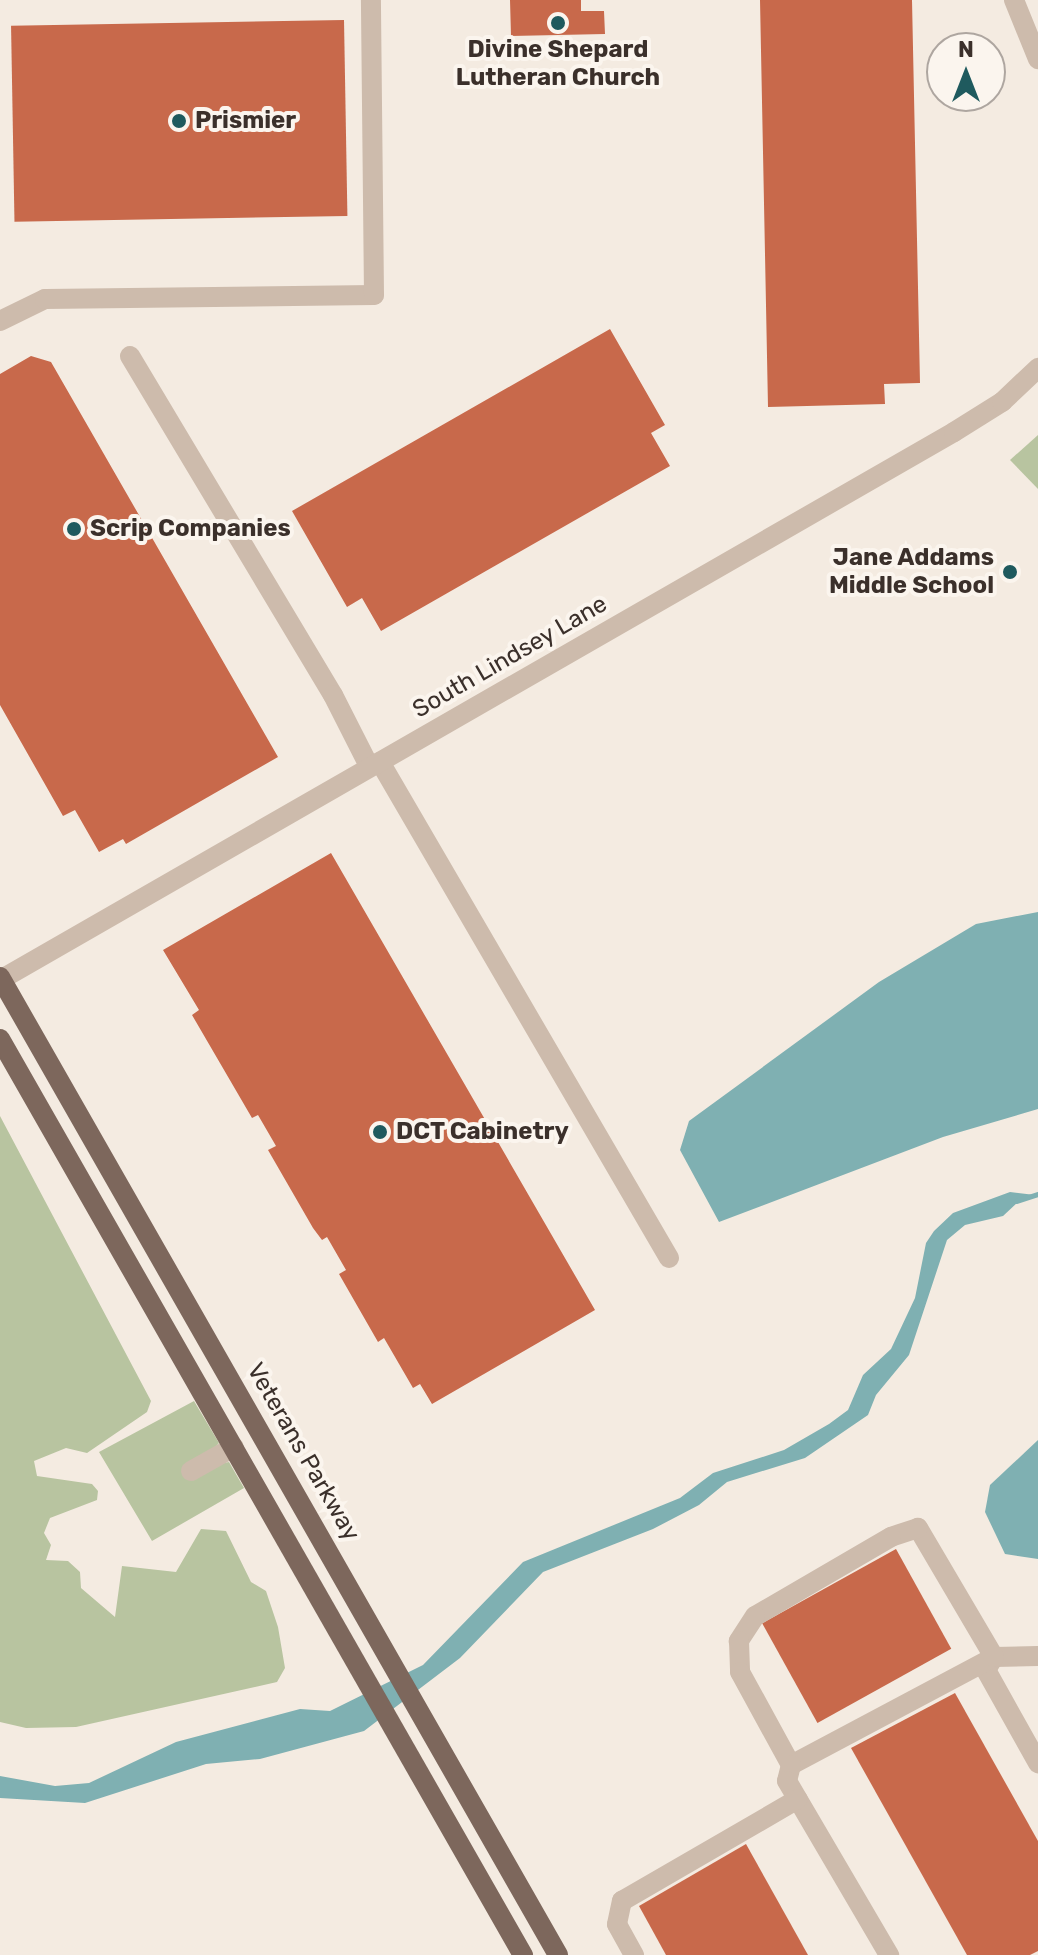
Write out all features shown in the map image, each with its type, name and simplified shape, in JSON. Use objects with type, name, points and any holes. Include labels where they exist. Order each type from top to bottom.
[{"type":"main road","name":"Veterans Parkway","points":[[1,979],[558,1955]]},
{"type":"main road","points":[[0,1039],[523,1955]]},
{"type":"street","points":[[0,321],[45,299],[374,295],[371,0]]},
{"type":"street","points":[[1014,0],[1038,59]]},
{"type":"street","points":[[130,356],[669,1258]]},
{"type":"street","name":"South Lindsey Lane","points":[[1,979],[954,432],[1002,402],[1038,368]]},
{"type":"street","points":[[191,1471],[234,1447]]},
{"type":"street","points":[[889,1955],[787,1781],[791,1765],[740,1672],[739,1641],[755,1616],[891,1537],[918,1528],[994,1657]]},
{"type":"street","points":[[791,1765],[994,1657],[1038,1656]]},
{"type":"street","points":[[994,1657],[986,1670],[1038,1763]]},
{"type":"street","points":[[634,1955],[617,1924],[622,1901],[798,1799]]},
{"type":"green space","points":[[1038,435],[1038,489],[1010,460]]},
{"type":"green space","points":[[0,1116],[151,1401],[147,1412],[87,1453],[66,1448],[34,1461],[37,1476],[92,1484],[98,1491],[97,1500],[50,1518],[44,1533],[51,1545],[46,1560],[68,1561],[80,1572],[81,1588],[115,1617],[122,1566],[176,1572],[201,1529],[226,1531],[251,1582],[266,1591],[278,1627],[285,1668],[277,1682],[76,1727],[26,1728],[0,1722]]},
{"type":"green space","points":[[194,1401],[219,1443],[210,1453],[218,1464],[229,1462],[244,1488],[152,1541],[99,1452]]},
{"type":"water","points":[[1038,912],[1038,1109],[943,1137],[719,1222],[680,1150],[689,1121],[879,982],[976,924]]},
{"type":"water","points":[[1010,1192],[1035,1195],[1020,1200],[1003,1216],[965,1225],[947,1240],[909,1355],[876,1395],[868,1415],[805,1458],[727,1482],[699,1505],[653,1529],[543,1572],[460,1658],[364,1731],[260,1759],[206,1764],[85,1803],[0,1798],[0,1776],[55,1786],[89,1783],[176,1742],[300,1709],[330,1711],[423,1665],[523,1562],[680,1498],[713,1473],[784,1450],[829,1424],[848,1410],[863,1375],[891,1349],[915,1298],[926,1243],[934,1231],[953,1213]]},
{"type":"water","points":[[1038,1440],[1038,1559],[1005,1554],[985,1512],[990,1485]]},
{"type":"building","name":"Divine Shepard Lutheran Church","points":[[510,0],[581,0],[581,11],[604,11],[605,34],[511,36]]},
{"type":"building","points":[[760,0],[912,0],[920,383],[884,384],[885,404],[768,407]]},
{"type":"building","name":"Prismier","points":[[344,20],[347,216],[14,222],[11,26]]},
{"type":"building","points":[[610,329],[665,425],[651,433],[670,466],[381,631],[362,598],[347,607],[292,511]]},
{"type":"building","name":"Scrip Companies","points":[[31,356],[51,362],[278,757],[126,844],[123,839],[99,852],[75,810],[63,816],[0,705],[0,374]]},
{"type":"building","name":"DCT Cabinetry","points":[[331,853],[595,1310],[432,1404],[420,1384],[413,1388],[384,1338],[378,1342],[339,1274],[346,1270],[327,1237],[322,1240],[313,1228],[268,1150],[276,1146],[258,1115],[252,1118],[192,1015],[199,1010],[163,950]]},
{"type":"building","points":[[896,1549],[951,1649],[817,1723],[762,1623]]},
{"type":"building","points":[[955,1693],[1038,1841],[1038,1951],[1030,1955],[967,1955],[851,1748]]},
{"type":"building","points":[[746,1844],[808,1955],[666,1955],[639,1906]]},
{"type":"waterway","points":[[1016,1201],[1038,1194]]},
{"type":"place","name":"Divine Shepard Lutheran Church","points":[[558,23]]},
{"type":"place","name":"Prismier","points":[[179,121]]},
{"type":"place","name":"Scrip Companies","points":[[74,529]]},
{"type":"place","name":"Jane Addams Middle School","points":[[1010,572]]},
{"type":"place","name":"DCT Cabinetry","points":[[380,1132]]}]
